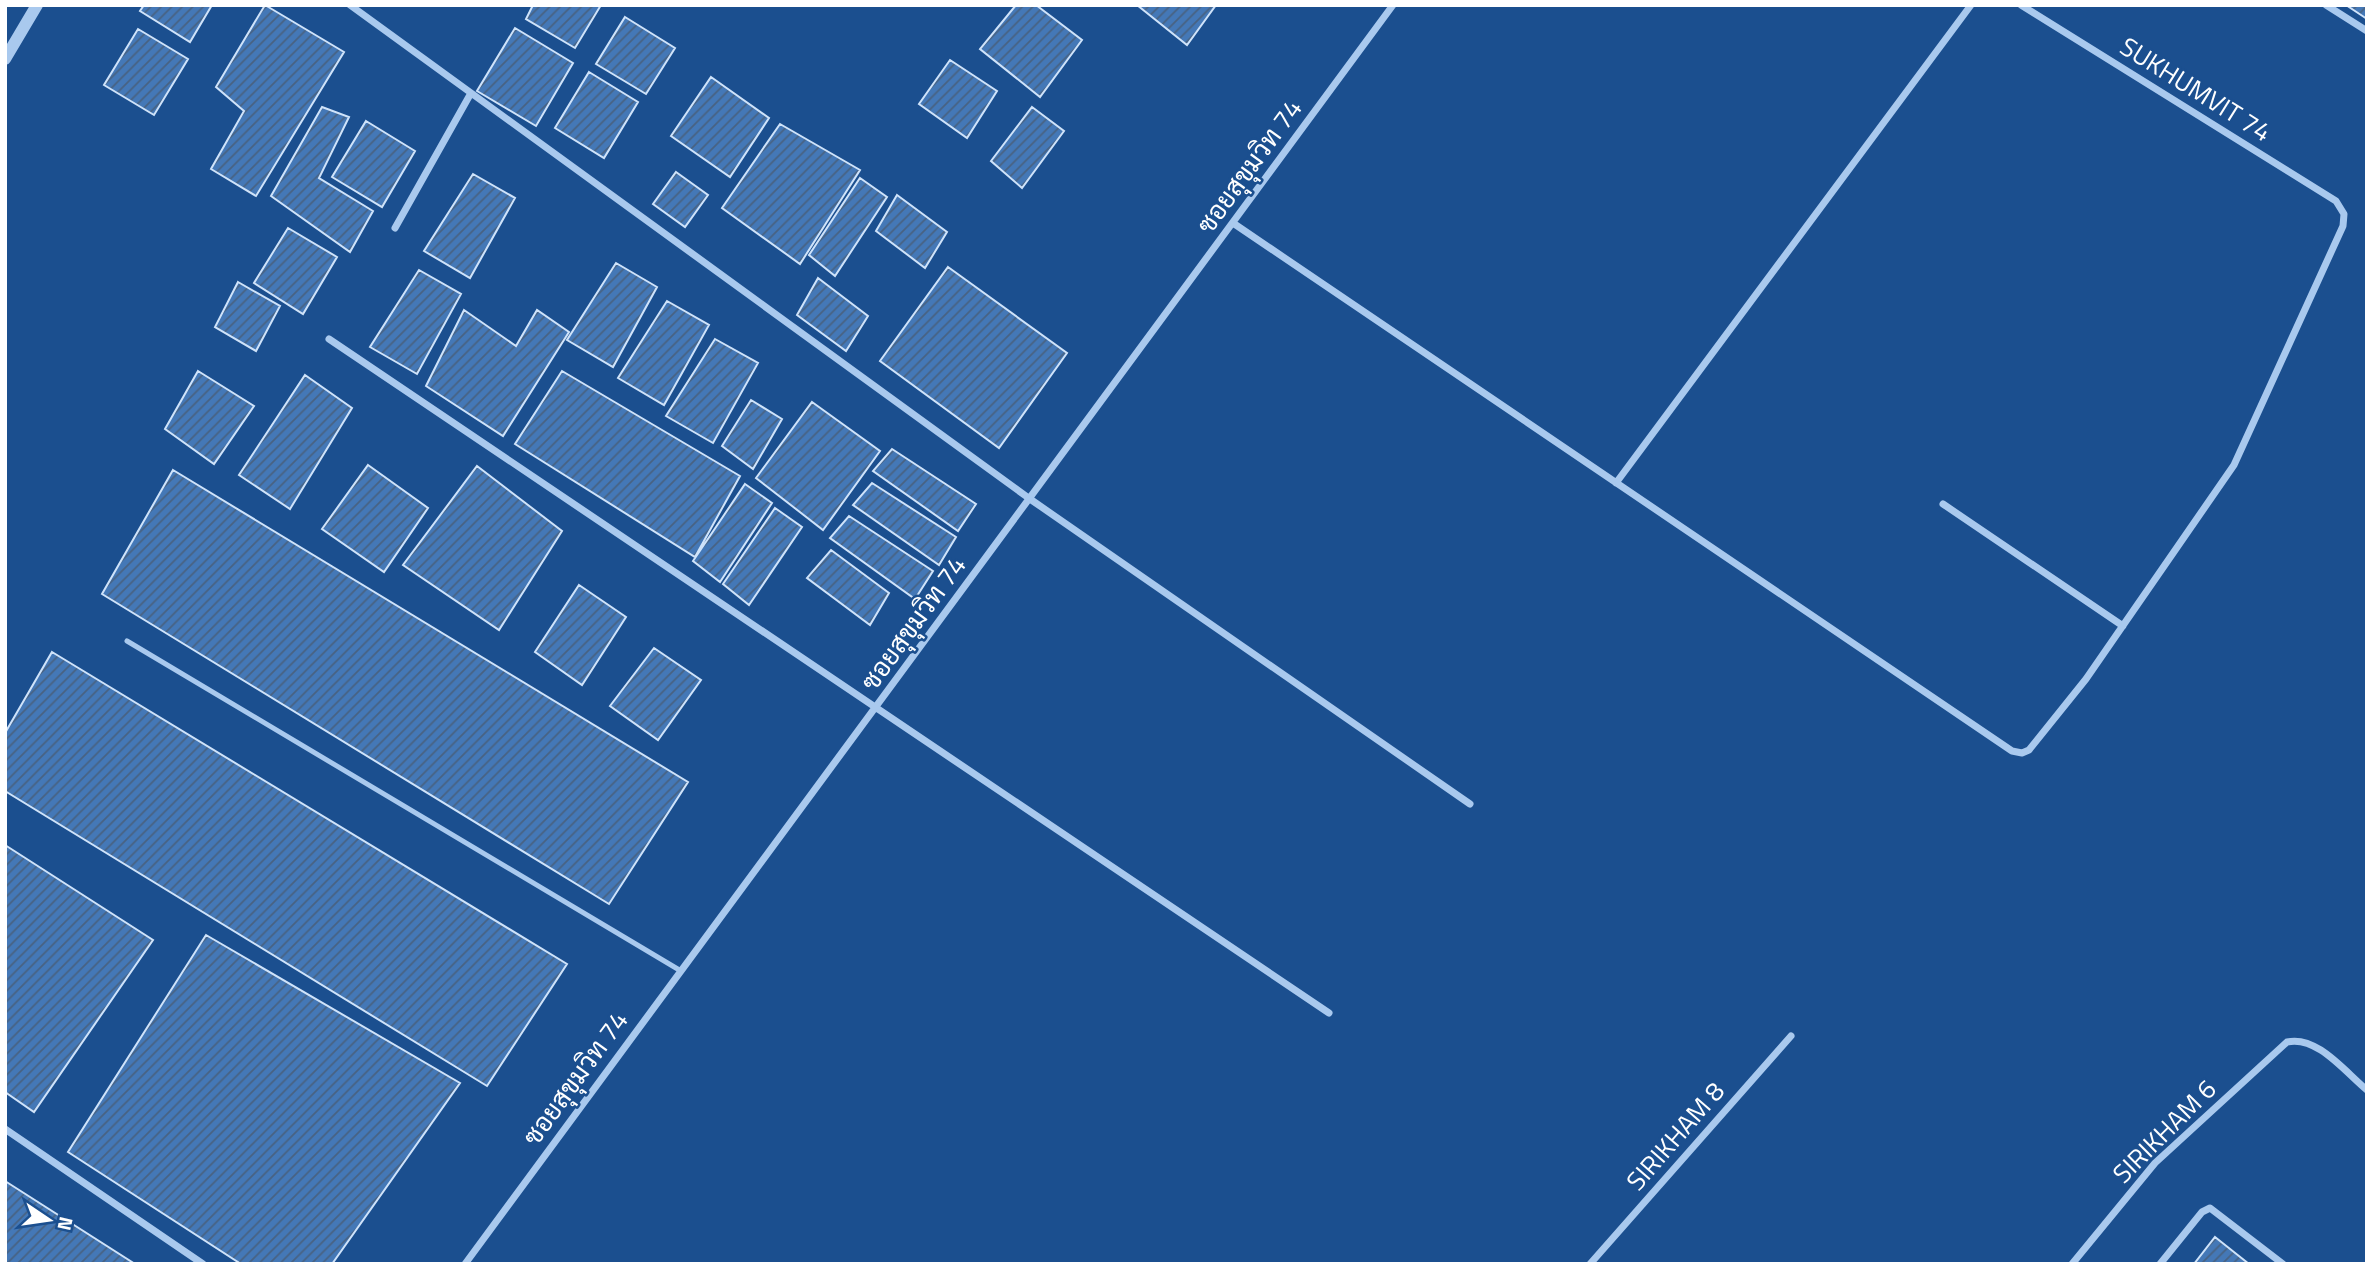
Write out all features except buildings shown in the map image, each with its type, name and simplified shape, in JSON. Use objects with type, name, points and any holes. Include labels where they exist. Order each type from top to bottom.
[{"type":"street","points":[[5,59],[37,5]]},
{"type":"street","points":[[350,5],[1030,499],[1470,804]]},
{"type":"street","name":"ซอยสุขุมวิท 74","points":[[465,1264],[1393,5]]},
{"type":"street","points":[[1616,483],[1971,5]]},
{"type":"street","name":"SUKHUMVIT 74","points":[[2021,5],[2336,201],[2344,214],[2343,226],[2234,466],[2123,626]]},
{"type":"street","points":[[2326,5],[2367,31]]},
{"type":"street","points":[[395,228],[471,93]]},
{"type":"street","points":[[1233,223],[2012,751],[2022,753],[2029,750],[2086,679],[2123,626],[1943,504]]},
{"type":"street","points":[[330,338],[1329,1013]]},
{"type":"street","name":"SIRIKHAM 8","points":[[1590,1264],[1791,1036]]},
{"type":"street","name":"SIRIKHAM 6","points":[[2072,1264],[2155,1163],[2287,1042],[2310,1042],[2367,1090]]},
{"type":"street","points":[[5,1129],[203,1264]]},
{"type":"street","points":[[2160,1264],[2202,1212],[2210,1208],[2283,1264]]},
{"type":"lane","points":[[127,641],[681,971]]}]
